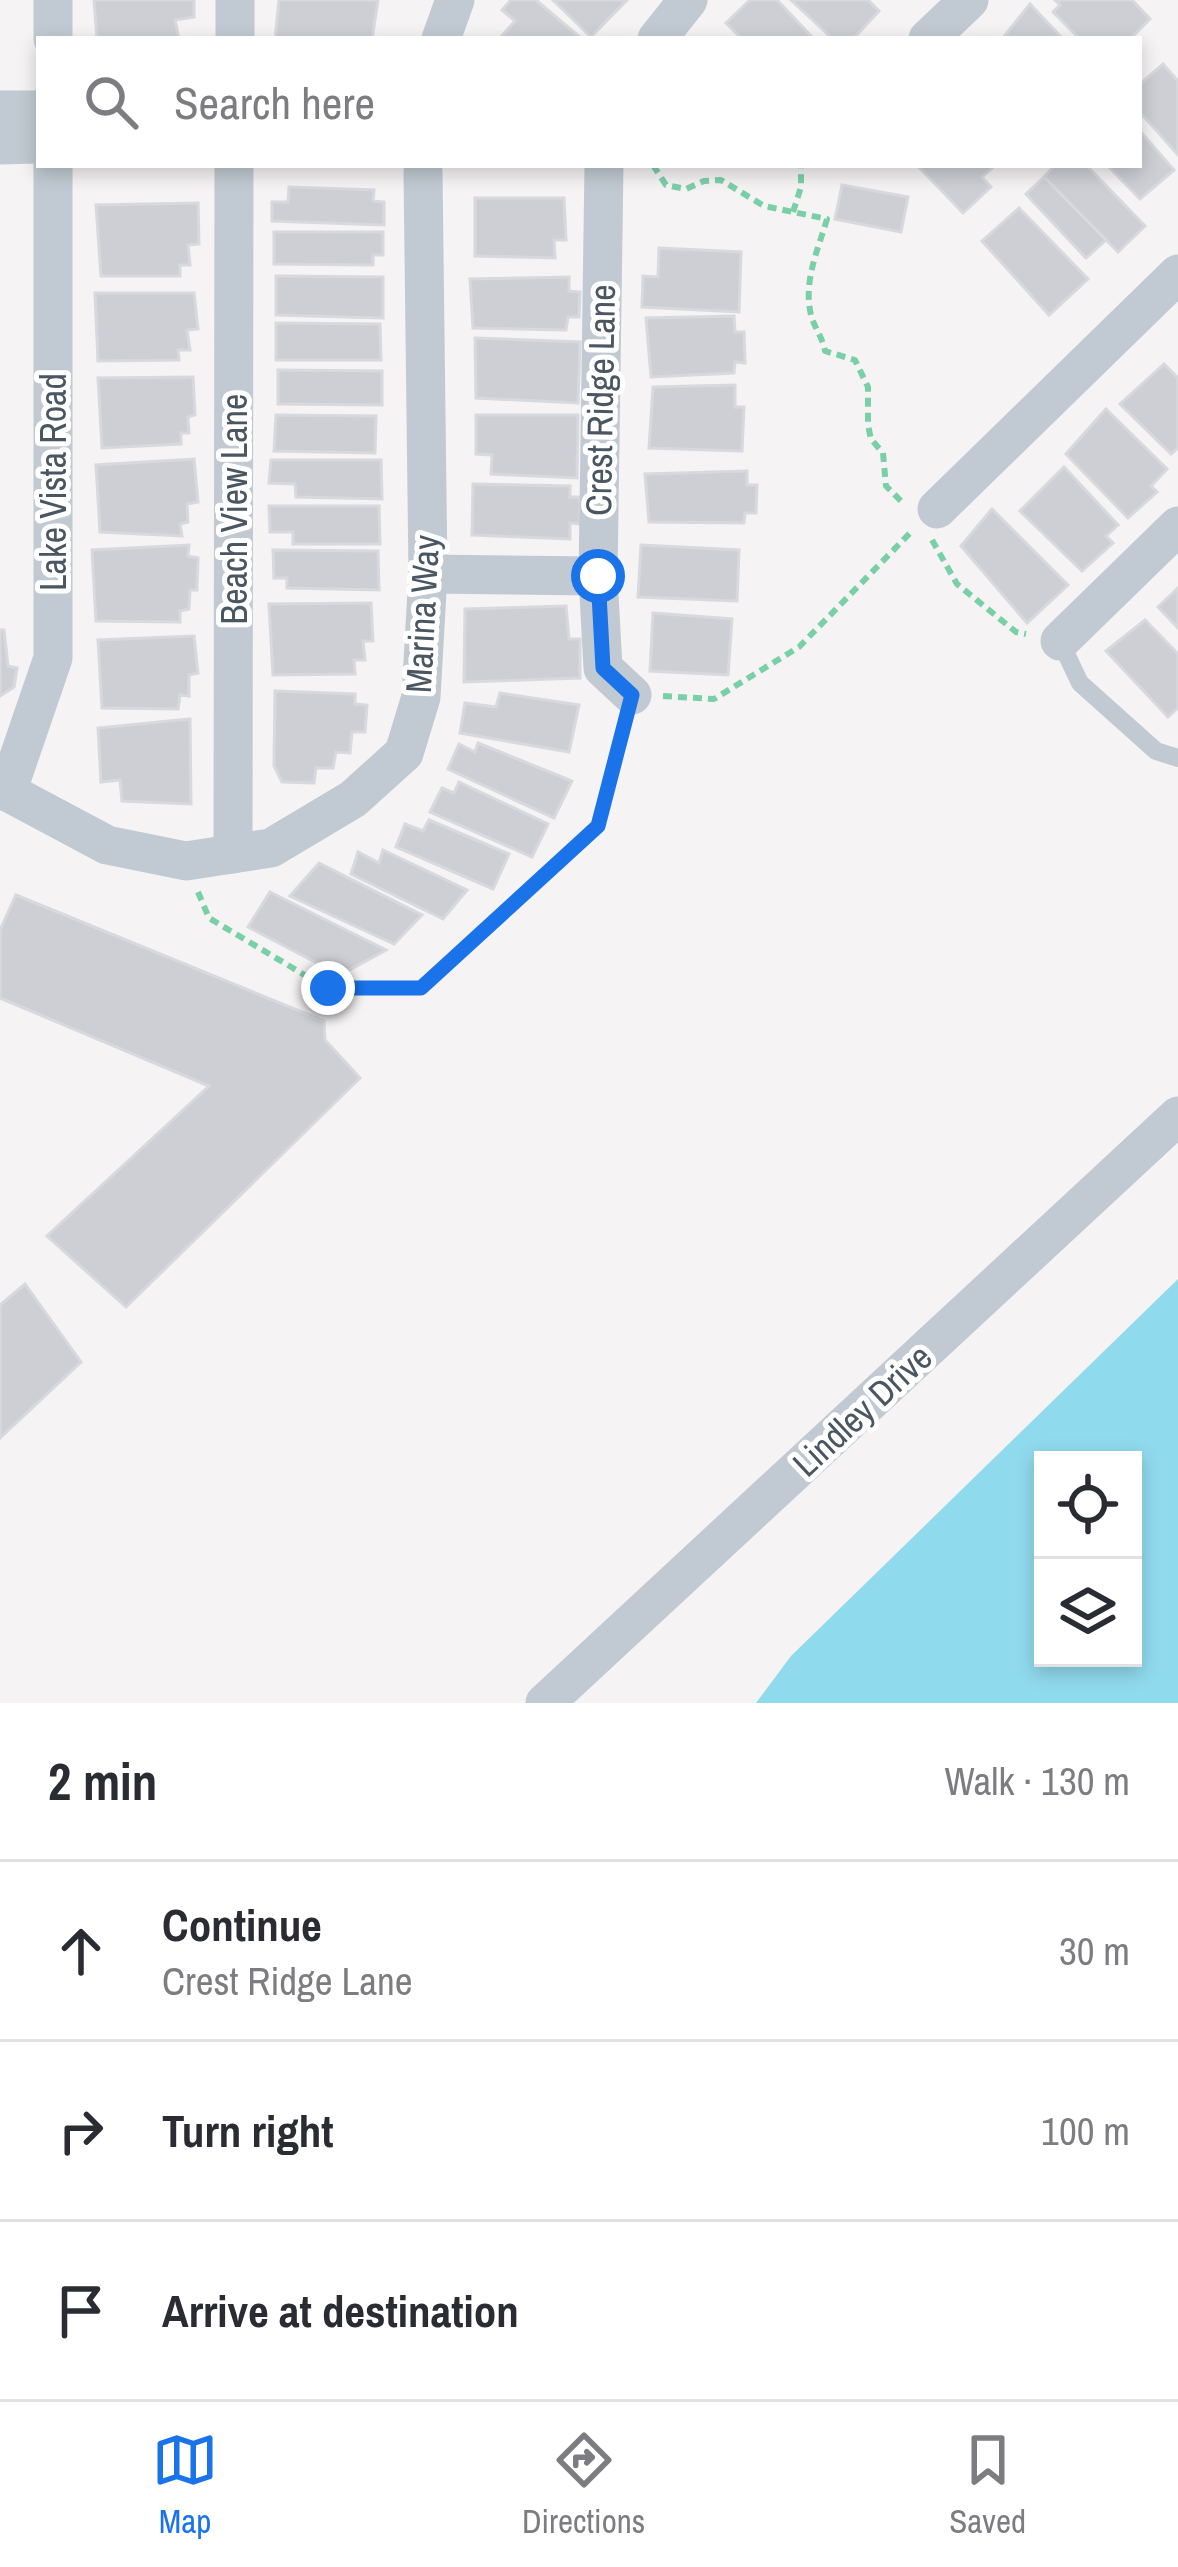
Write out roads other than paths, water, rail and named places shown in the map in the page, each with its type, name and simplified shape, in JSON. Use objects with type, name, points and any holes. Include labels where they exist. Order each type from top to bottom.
[{"type":"street","points":[[53,0],[53,36]]},
{"type":"street","points":[[235,0],[235,36]]},
{"type":"street","points":[[442,36],[455,0]]},
{"type":"street","points":[[659,36],[688,0]]},
{"type":"street","points":[[931,36],[969,0]]},
{"type":"street","points":[[0,110],[36,110]]},
{"type":"street","points":[[0,145],[36,144]]},
{"type":"street","name":"Lake Vista Road","points":[[3,790],[53,658],[53,168]]},
{"type":"street","name":"Beach View Lane","points":[[233,854],[235,168]]},
{"type":"street","name":"Marina Way","points":[[3,790],[107,845],[186,861],[272,848],[353,800],[404,753],[421,697],[428,574],[426,168]]},
{"type":"street","name":"Crest Ridge Lane","points":[[604,168],[598,576],[603,668],[632,695]]},
{"type":"street","points":[[929,515],[1178,274]]},
{"type":"street","points":[[1060,641],[1178,526]]},
{"type":"street","points":[[428,574],[598,576]]},
{"type":"street","name":"Lindley Drive","points":[[545,1703],[1178,1116]]},
{"type":"lane","points":[[1060,641],[1081,683],[1156,751],[1178,758]]},
{"type":"water","points":[[1178,1279],[1178,1703],[756,1703],[791,1656]]}]
